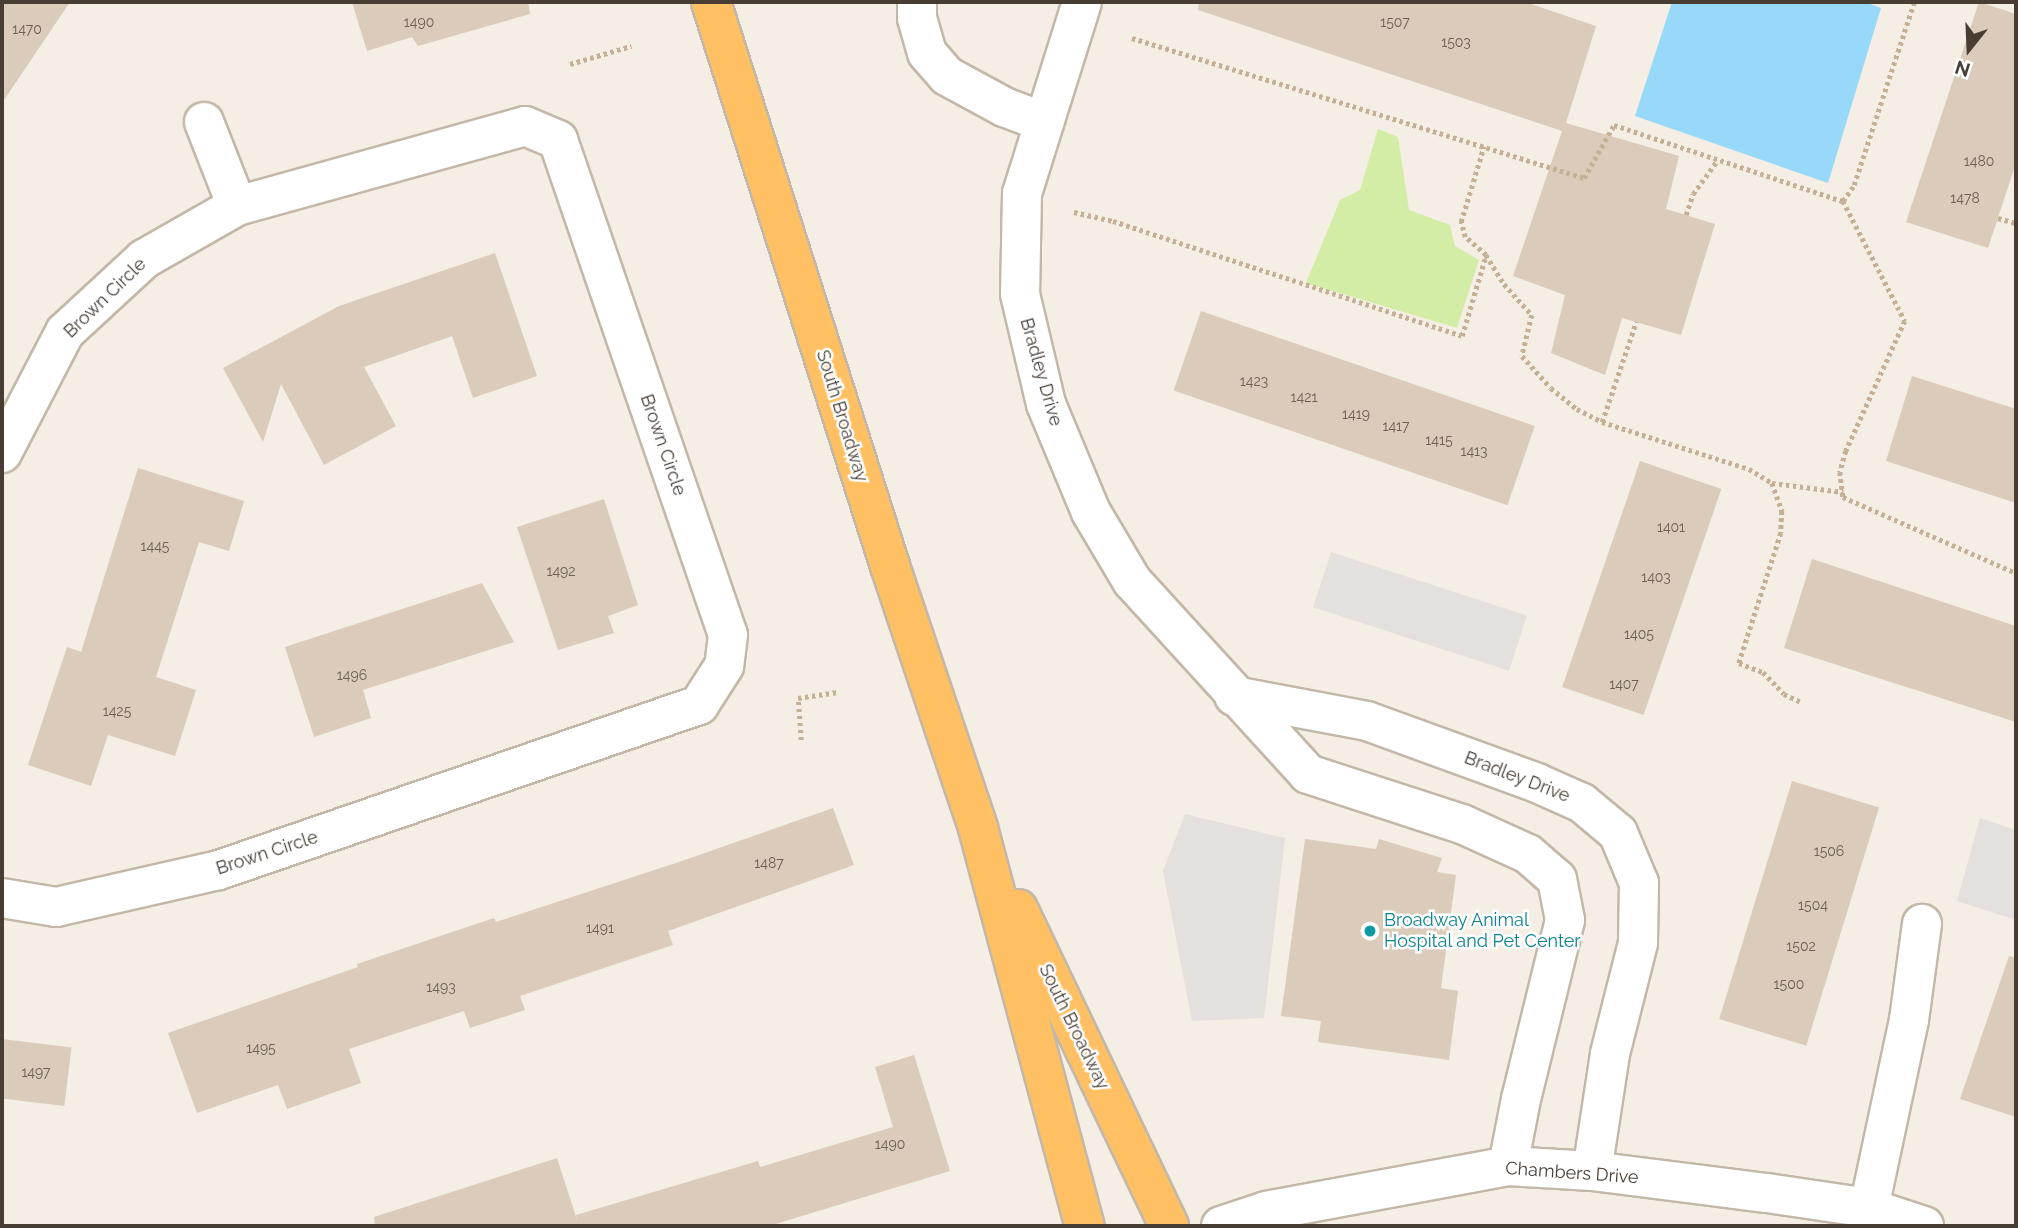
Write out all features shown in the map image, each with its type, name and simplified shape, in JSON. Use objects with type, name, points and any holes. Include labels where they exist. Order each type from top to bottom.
[{"type":"highway","name":"South Broadway","points":[[711,2],[890,566],[978,828],[1085,1226]]},
{"type":"highway","name":"South Broadway","points":[[978,828],[1170,1226]]},
{"type":"street","points":[[917,2],[917,18],[927,53],[947,76],[1004,107],[1044,122]]},
{"type":"street","name":"Bradley Drive","points":[[1082,2],[1022,193],[1020,294],[1046,404],[1091,512],[1132,582],[1308,774],[1462,824],[1528,854],[1557,879],[1565,920],[1521,1099],[1508,1166]]},
{"type":"street","points":[[204,122],[237,206]]},
{"type":"street","name":"Brown Circle","points":[[2,453],[65,332],[144,259],[237,206],[525,126],[558,141],[728,635],[724,666],[699,705],[219,870],[56,907],[2,898]]},
{"type":"street","name":"Bradley Drive","points":[[1234,696],[1367,721],[1537,783],[1583,803],[1618,832],[1639,883],[1638,943],[1610,1054],[1592,1171]]},
{"type":"street","points":[[1868,1208],[1909,1020],[1922,924]]},
{"type":"street","name":"Chambers Drive","points":[[1221,1226],[1266,1211],[1508,1166],[1592,1171],[1868,1208],[1924,1226]]},
{"type":"path","points":[[1843,201],[1854,185],[1914,2]]},
{"type":"path","points":[[1132,38],[1584,178],[1614,125],[1843,201],[1905,321],[1846,452],[1840,472],[1843,497],[2016,573]]},
{"type":"path","points":[[570,64],[631,46]]},
{"type":"path","points":[[1484,146],[1461,222],[1465,237],[1486,255],[1504,284],[1532,315],[1522,356],[1551,388],[1577,409],[1602,422],[1749,469],[1772,484],[1843,492]]},
{"type":"path","points":[[1686,215],[1693,194],[1717,161]]},
{"type":"path","points":[[1074,212],[1113,221],[1462,336],[1486,255]]},
{"type":"path","points":[[1998,218],[2016,223]]},
{"type":"path","points":[[1602,422],[1636,322]]},
{"type":"path","points":[[1772,484],[1782,511],[1781,533],[1739,663],[1763,672],[1784,694],[1801,702]]},
{"type":"path","points":[[801,740],[797,698],[838,692]]},
{"type":"green space","points":[[1378,129],[1398,137],[1409,210],[1450,225],[1455,246],[1479,260],[1457,328],[1306,283],[1340,200],[1360,190]]},
{"type":"shaded area","points":[[1331,552],[1527,616],[1509,671],[1313,607]]},
{"type":"shaded area","points":[[1185,814],[1285,838],[1264,1018],[1192,1021],[1163,871]]},
{"type":"shaded area","points":[[1980,818],[2016,830],[2016,920],[1957,901]]},
{"type":"water","points":[[1672,2],[1865,2],[1881,8],[1828,183],[1635,116]]},
{"type":"building","points":[[2,2],[70,2],[2,103]]},
{"type":"building","points":[[352,2],[528,2],[530,14],[418,46],[412,37],[367,51]]},
{"type":"building","points":[[1199,2],[1525,2],[1596,26],[1566,123],[1679,156],[1666,209],[1715,224],[1681,335],[1622,318],[1605,375],[1551,353],[1565,295],[1513,276],[1562,131],[1198,10]]},
{"type":"building","points":[[1979,2],[2016,14],[2016,163],[1988,248],[1906,222]]},
{"type":"building","points":[[495,253],[537,376],[473,398],[452,336],[364,367],[396,426],[324,465],[281,384],[263,442],[223,368],[339,306]]},
{"type":"building","points":[[1201,311],[1535,426],[1507,505],[1174,390]]},
{"type":"building","points":[[1912,376],[2016,409],[2016,503],[1886,461]]},
{"type":"building","points":[[1640,461],[1721,489],[1644,715],[1562,687]]},
{"type":"building","points":[[138,468],[244,501],[229,551],[199,542],[156,677],[196,690],[175,756],[108,735],[91,786],[28,765],[67,647],[81,652]]},
{"type":"building","points":[[604,499],[638,605],[608,616],[614,633],[558,650],[517,527]]},
{"type":"building","points":[[1812,559],[2016,626],[2016,722],[1784,648]]},
{"type":"building","points":[[482,583],[514,642],[363,690],[371,718],[314,737],[285,647]]},
{"type":"building","points":[[1792,781],[1879,808],[1806,1046],[1719,1019]]},
{"type":"building","points":[[833,808],[854,865],[668,931],[673,945],[520,996],[525,1010],[470,1028],[464,1011],[349,1049],[361,1083],[287,1109],[278,1085],[197,1113],[168,1033],[358,967],[357,964],[494,918],[496,922]]},
{"type":"building","name":"Broadway Animal Hospital and Pet Center","points":[[1305,839],[1376,849],[1379,839],[1442,858],[1437,872],[1456,875],[1441,988],[1458,991],[1449,1060],[1318,1042],[1321,1021],[1281,1016]]},
{"type":"building","points":[[2009,956],[2016,958],[2016,1117],[1960,1099]]},
{"type":"building","points":[[2,1039],[71,1048],[64,1106],[2,1098]]},
{"type":"building","points":[[914,1055],[950,1171],[769,1226],[375,1226],[374,1217],[557,1158],[577,1220],[576,1215],[758,1161],[760,1167],[893,1127],[875,1067]]},
{"type":"place","name":"Broadway Animal Hospital and Pet Center","points":[[1370,931]]}]
